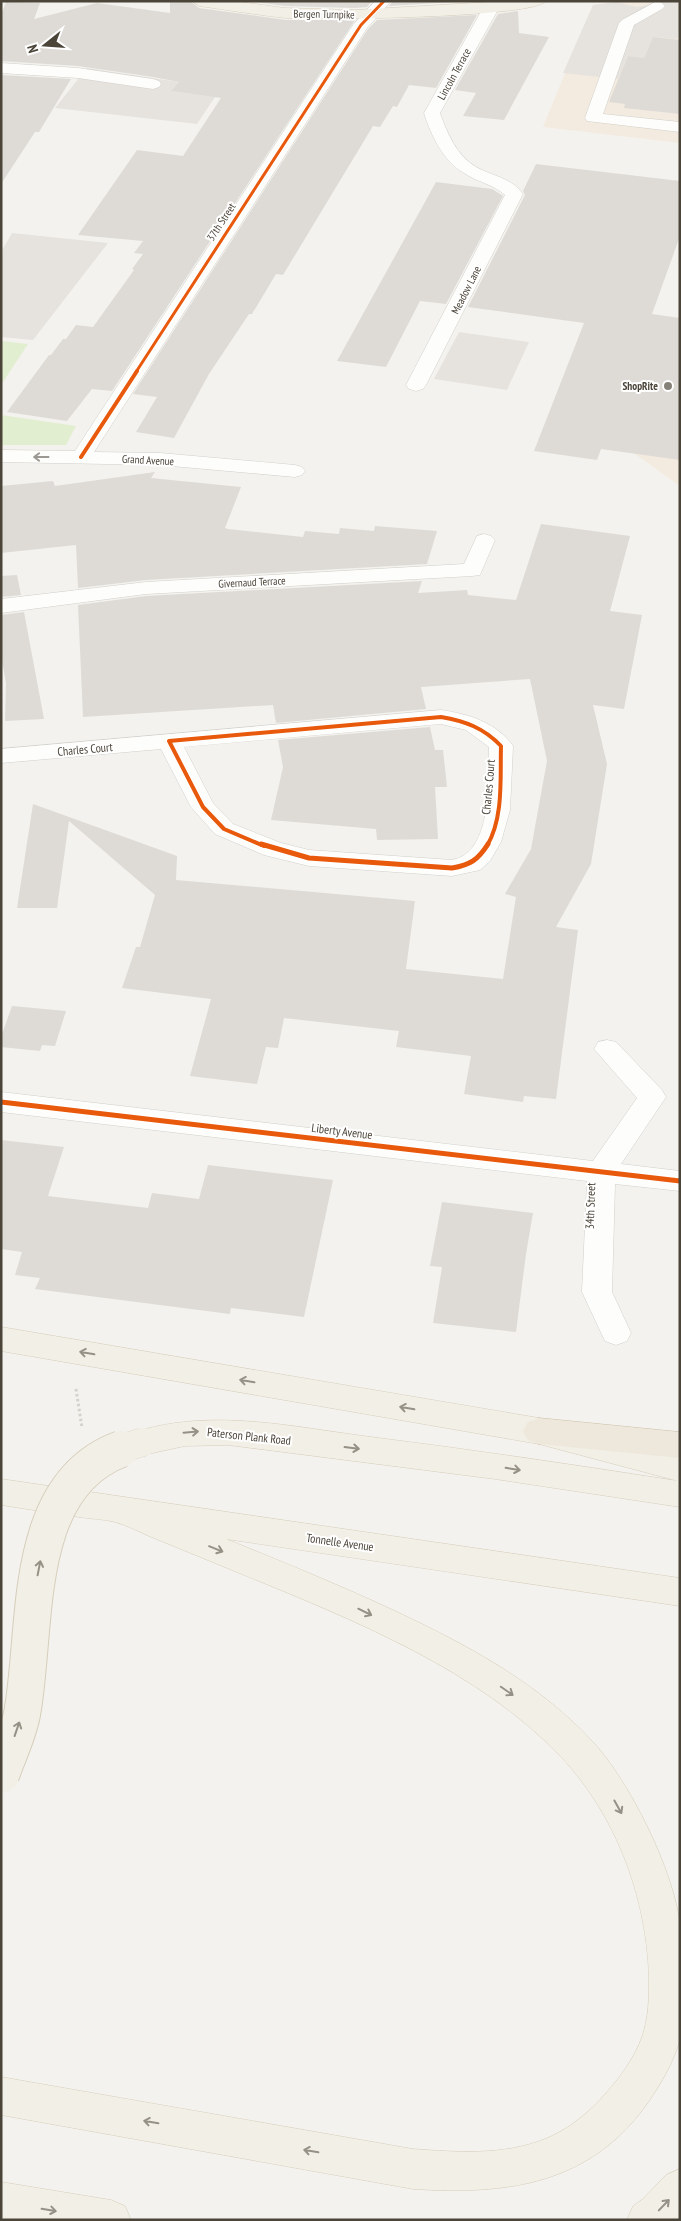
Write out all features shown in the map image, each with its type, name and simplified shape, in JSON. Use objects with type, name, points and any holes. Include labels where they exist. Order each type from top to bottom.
[{"type":"highway","points":[[539,1431],[680,1445]]},
{"type":"main road","name":"Bergen Turnpike","points":[[199,1],[290,13],[370,15],[490,8],[539,1]]},
{"type":"main road","points":[[1,1339],[539,1431],[680,1468]]},
{"type":"main road","name":"Paterson Plank Road","points":[[1,1775],[22,1714],[36,1580],[43,1546],[52,1518],[77,1479],[100,1459],[169,1434],[201,1431],[228,1432],[495,1466],[680,1494]]},
{"type":"main road","name":"Tonnelle Avenue","points":[[1,1492],[680,1592]]},
{"type":"main road","points":[[1,2096],[413,2169],[461,2172],[506,2169],[548,2158],[585,2138],[615,2113],[640,2082],[656,2051],[667,2014],[668,1972],[663,1930],[652,1887],[636,1842],[617,1805],[596,1771],[569,1741],[539,1713],[493,1681],[449,1654],[347,1603],[122,1511]]},
{"type":"main road","points":[[647,2220],[657,2213],[680,2189]]},
{"type":"main road","points":[[1,2202],[111,2220]]},
{"type":"street","name":"37th Street","points":[[81,457],[356,33],[384,1]]},
{"type":"street","points":[[673,11],[654,4],[627,23],[593,118],[680,127]]},
{"type":"street","name":"Lincoln Terrace","points":[[490,8],[432,113],[442,137],[460,161],[469,169],[506,185],[514,194]]},
{"type":"street","points":[[1,68],[78,74],[153,84]]},
{"type":"street","name":"Meadow Lane","points":[[416,385],[514,194]]},
{"type":"street","name":"Grand Avenue","points":[[1,456],[160,459],[295,470]]},
{"type":"street","name":"Givernaud Terrace","points":[[1,606],[146,588],[472,570],[484,540]]},
{"type":"street","name":"Charles Court","points":[[1,756],[169,741],[441,717],[475,724],[492,735],[501,746],[499,800],[487,848],[471,864],[452,868],[309,858],[273,849],[224,829],[203,807],[169,741]]},
{"type":"street","name":"34th Street","points":[[607,1049],[652,1097],[601,1171],[597,1292],[616,1333]]},
{"type":"street","name":"Liberty Avenue","points":[[1,1102],[680,1181]]},
{"type":"path","points":[[76,1389],[82,1430]]},
{"type":"shaded area","points":[[618,1],[680,1],[680,143],[543,127],[593,5]]},
{"type":"shaded area","points":[[680,1],[680,35],[677,39],[653,37],[644,58],[628,56],[618,79],[563,73],[593,5],[616,2],[637,7]]},
{"type":"shaded area","points":[[87,68],[179,82],[172,91],[215,97],[197,124],[55,108]]},
{"type":"shaded area","points":[[12,233],[108,243],[33,340],[1,337],[1,252]]},
{"type":"shaded area","name":"ShopRite","points":[[680,310],[680,486],[635,454]]},
{"type":"shaded area","points":[[459,332],[529,342],[507,390],[434,379]]},
{"type":"green space","points":[[1,341],[28,344],[1,385]]},
{"type":"green space","points":[[1,415],[76,426],[66,445],[1,445]]},
{"type":"building","points":[[170,1],[190,1],[199,8],[286,20],[355,20],[112,391],[92,389],[67,421],[7,412],[49,355],[51,355],[63,339],[66,339],[76,325],[93,327],[134,270],[132,269],[143,254],[134,253],[143,241],[78,235],[137,150],[183,156],[221,98],[171,91],[179,82],[153,77],[78,66],[1,61],[1,15],[6,2],[40,3],[34,19],[97,3],[170,13]]},
{"type":"building","points":[[249,1],[372,1],[367,7],[355,8],[285,6]]},
{"type":"building","points":[[393,1],[470,1],[389,6]]},
{"type":"building","points":[[518,11],[519,33],[549,37],[504,120],[463,116],[476,93],[455,90],[498,14]]},
{"type":"building","points":[[477,15],[436,88],[409,85],[397,107],[393,106],[380,127],[373,126],[283,275],[276,274],[252,314],[249,314],[209,374],[174,438],[136,432],[157,397],[133,394],[368,29],[377,20]]},
{"type":"building","points":[[653,37],[680,40],[680,114],[624,108],[625,104],[609,102],[628,56],[644,58]]},
{"type":"building","points":[[1,75],[71,79],[39,132],[35,132],[1,184]]},
{"type":"building","points":[[536,164],[680,181],[680,236],[652,314],[680,318],[680,460],[601,449],[597,460],[534,451],[584,323],[468,307],[525,195],[523,191]]},
{"type":"building","points":[[436,182],[492,189],[503,196],[446,304],[420,301],[386,367],[337,361]]},
{"type":"building","points":[[155,472],[151,478],[241,487],[225,528],[228,529],[303,537],[305,531],[339,534],[340,528],[374,531],[375,526],[437,531],[427,564],[146,580],[78,588],[76,545],[1,553],[1,486],[53,481],[55,486]]},
{"type":"building","points":[[541,524],[630,536],[610,611],[642,615],[624,709],[593,705],[607,764],[591,864],[556,927],[578,930],[556,1099],[524,1096],[523,1102],[464,1094],[471,1056],[396,1047],[399,1031],[284,1018],[278,1048],[266,1047],[257,1084],[190,1076],[211,999],[122,988],[136,947],[140,947],[155,895],[69,821],[57,908],[17,908],[33,804],[177,856],[176,880],[415,901],[406,969],[503,979],[516,897],[505,894],[531,849],[547,761],[530,679],[421,687],[426,709],[276,723],[273,705],[83,717],[78,605],[146,596],[422,581],[418,593],[467,590],[468,595],[516,600]]},
{"type":"building","points":[[17,575],[21,595],[1,597],[1,576]]},
{"type":"building","points":[[24,612],[44,719],[5,721],[6,683],[1,655],[1,615]]},
{"type":"building","points":[[430,727],[435,750],[443,750],[447,787],[435,787],[438,839],[377,840],[376,829],[271,820],[283,767],[278,740]]},
{"type":"building","points":[[12,1006],[66,1011],[55,1046],[42,1045],[40,1051],[1,1047],[1,1037]]},
{"type":"building","points":[[1,1140],[64,1147],[48,1196],[148,1208],[152,1193],[199,1199],[208,1165],[333,1180],[304,1317],[231,1308],[230,1314],[35,1289],[40,1278],[15,1275],[22,1252],[1,1249]]},
{"type":"building","points":[[442,1202],[533,1213],[516,1332],[433,1323],[442,1267],[430,1266]]},
{"type":"cycle path","points":[[81,457],[361,25],[384,1]]},
{"type":"cycle path","points":[[441,717],[466,722],[481,729],[501,746],[498,810],[489,842],[481,855],[471,864],[452,868],[309,858],[273,849],[224,829],[203,807],[169,741],[441,717]]},
{"type":"cycle path","points":[[1,1102],[680,1181]]},
{"type":"place","name":"ShopRite","points":[[668,386]]}]
